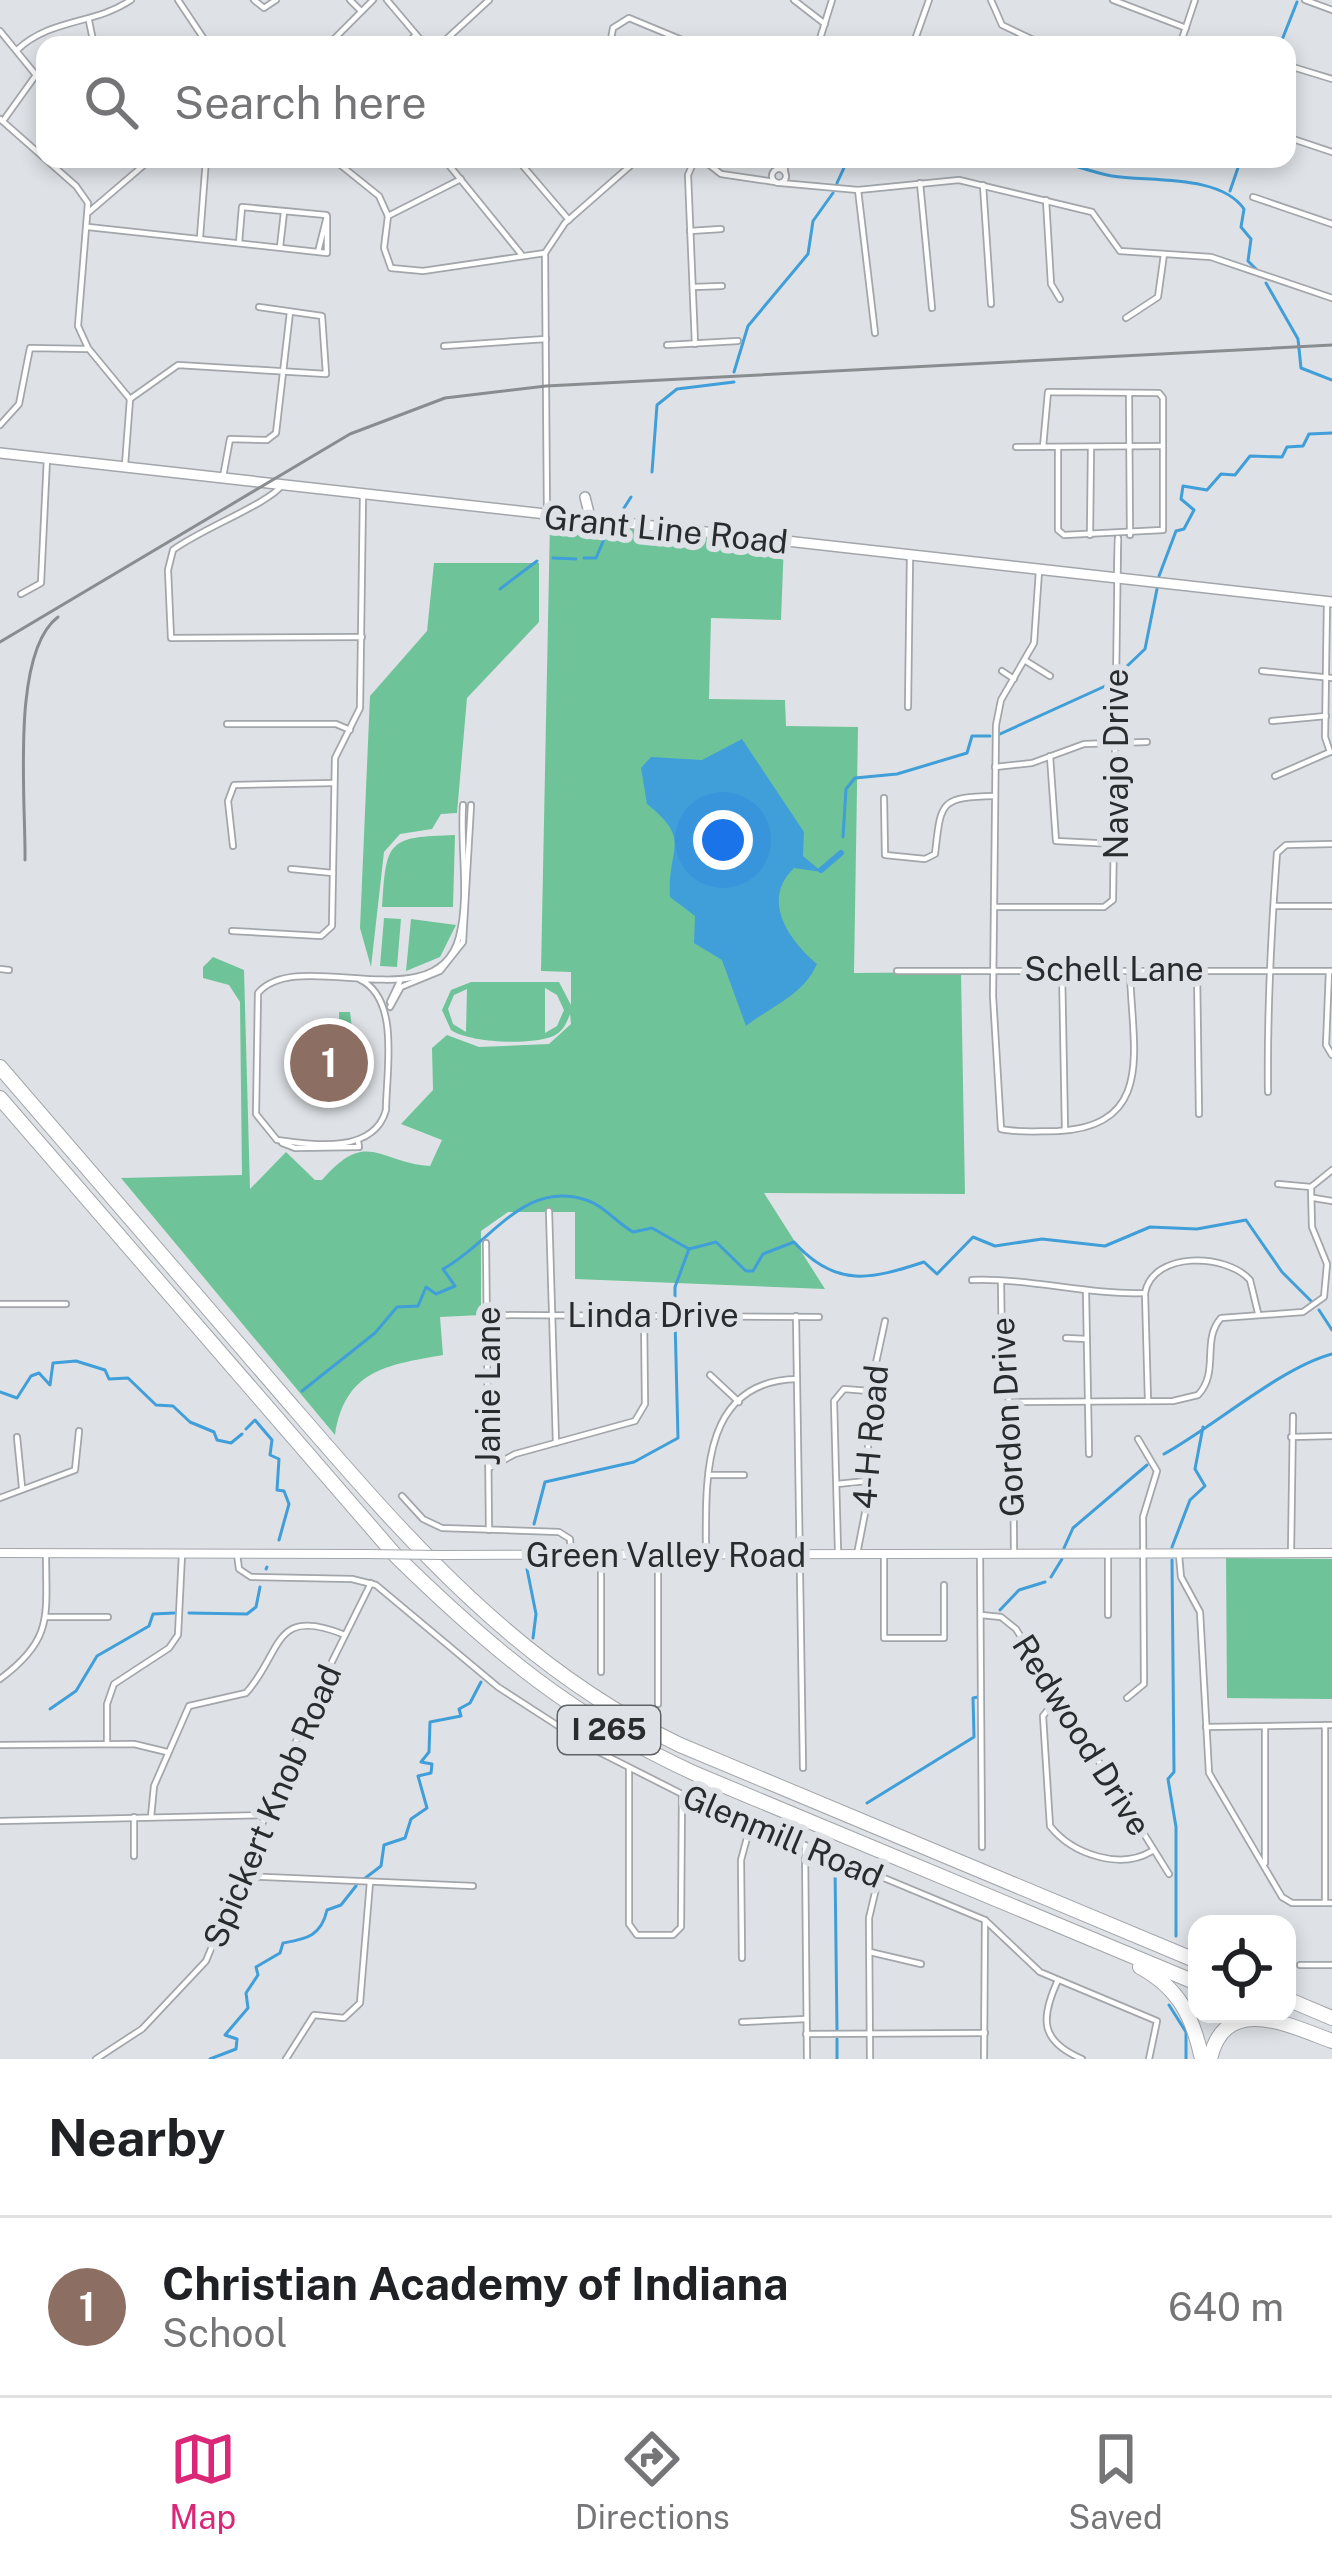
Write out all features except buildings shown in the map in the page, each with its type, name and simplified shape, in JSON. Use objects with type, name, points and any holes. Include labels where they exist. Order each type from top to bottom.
[{"type":"highway","name":"I 265","points":[[0,1067],[412,1545],[535,1658],[613,1710],[680,1745],[1188,1957]]},
{"type":"highway","name":"I 265","points":[[0,1098],[396,1556],[496,1652],[575,1710],[660,1758],[1188,1979]]},
{"type":"highway","points":[[984,1892],[1160,1979],[1186,2008],[1206,2059]]},
{"type":"highway","points":[[1296,1997],[1332,2007]]},
{"type":"highway","points":[[1296,2000],[1332,2018]]},
{"type":"highway","points":[[1206,2059],[1220,2034],[1246,2018],[1266,2018],[1332,2040]]},
{"type":"highway","points":[[1293,2023],[1332,2040]]},
{"type":"main road","name":"Grant Line Road","points":[[0,453],[1329,602]]},
{"type":"main road","points":[[585,497],[591,521]]},
{"type":"street","points":[[17,50],[41,29],[89,19],[131,0]]},
{"type":"street","points":[[178,0],[202,36]]},
{"type":"street","points":[[254,0],[264,8],[276,0]]},
{"type":"street","points":[[350,0],[362,10]]},
{"type":"street","points":[[337,36],[373,0]]},
{"type":"street","points":[[387,0],[416,35]]},
{"type":"street","points":[[450,36],[489,0]]},
{"type":"street","points":[[794,0],[825,24]]},
{"type":"street","points":[[821,36],[832,0]]},
{"type":"street","points":[[917,36],[929,0]]},
{"type":"street","points":[[991,0],[998,21],[1026,36]]},
{"type":"street","points":[[1113,0],[1186,28]]},
{"type":"street","points":[[1183,36],[1195,0]]},
{"type":"street","points":[[1305,0],[1332,10]]},
{"type":"street","points":[[612,36],[613,28],[629,18],[672,36]]},
{"type":"street","points":[[89,19],[92,36]]},
{"type":"street","points":[[0,31],[34,67],[35,80],[1,120],[36,151]]},
{"type":"street","points":[[1296,68],[1332,79]]},
{"type":"street","points":[[1296,140],[1332,152]]},
{"type":"street","points":[[56,168],[76,186],[89,212],[79,326],[88,348],[130,399],[124,466]]},
{"type":"street","points":[[89,212],[140,168]]},
{"type":"street","points":[[200,239],[205,168]]},
{"type":"street","points":[[344,168],[379,196],[388,216],[385,257],[398,271],[455,268],[545,253]]},
{"type":"street","points":[[452,168],[521,254]]},
{"type":"street","points":[[526,168],[569,220]]},
{"type":"street","points":[[547,515],[545,253],[569,220],[628,168]]},
{"type":"street","points":[[693,168],[688,175],[695,344]]},
{"type":"street","points":[[712,168],[721,174],[778,183],[858,190],[920,183],[983,185],[1096,214],[1120,251],[1203,256],[1332,298]]},
{"type":"street","points":[[777,168],[778,183]]},
{"type":"street","points":[[778,183],[784,168]]},
{"type":"street","points":[[753,178],[775,171],[802,184]]},
{"type":"street","points":[[388,216],[461,179]]},
{"type":"street","points":[[920,183],[932,308]]},
{"type":"street","points":[[983,185],[992,304]]},
{"type":"street","points":[[858,190],[874,333]]},
{"type":"street","points":[[1253,197],[1332,224]]},
{"type":"street","points":[[1046,200],[1051,284],[1060,299]]},
{"type":"street","points":[[88,227],[327,253],[327,216],[242,207],[239,243]]},
{"type":"street","points":[[280,248],[284,212]]},
{"type":"street","points":[[690,231],[721,230]]},
{"type":"street","points":[[1126,318],[1158,297],[1164,254]]},
{"type":"street","points":[[693,287],[722,286]]},
{"type":"street","points":[[130,399],[178,365],[323,375],[328,368],[324,318],[259,307]]},
{"type":"street","points":[[224,477],[230,439],[267,440],[276,433],[291,310]]},
{"type":"street","points":[[444,346],[545,339]]},
{"type":"street","points":[[667,345],[738,341]]},
{"type":"street","points":[[0,425],[19,404],[30,348],[88,348]]},
{"type":"street","points":[[1129,392],[1130,535]]},
{"type":"street","points":[[1042,447],[1044,395],[1159,393],[1163,398],[1163,530],[1118,537],[1058,530],[1058,447]]},
{"type":"street","points":[[1016,447],[1163,446]]},
{"type":"street","points":[[1090,535],[1091,447]]},
{"type":"street","points":[[21,594],[38,587],[42,578],[47,458]]},
{"type":"street","points":[[282,485],[269,500],[247,505],[173,550],[168,570],[172,638],[225,633],[362,637]]},
{"type":"street","points":[[232,932],[325,935],[332,926],[335,758],[360,708],[363,494]]},
{"type":"street","name":"Navajo Drive","points":[[994,907],[1108,906],[1114,896],[1118,537]]},
{"type":"street","points":[[908,706],[910,556]]},
{"type":"street","points":[[1039,571],[1036,629],[1026,662],[997,712],[993,970],[1001,1129],[1095,1127],[1117,1114],[1131,1084],[1130,970]]},
{"type":"street","points":[[1275,776],[1331,752],[1326,716],[1329,602]]},
{"type":"street","points":[[1107,619],[1117,619]]},
{"type":"street","points":[[1026,662],[1050,676]]},
{"type":"street","points":[[1002,671],[1014,680]]},
{"type":"street","points":[[1262,671],[1329,678]]},
{"type":"street","points":[[1272,722],[1326,716]]},
{"type":"street","points":[[227,724],[336,724],[350,730]]},
{"type":"street","points":[[994,767],[1084,744],[1147,742]]},
{"type":"street","points":[[1050,756],[1056,841],[1115,844]]},
{"type":"street","points":[[233,846],[228,801],[234,785],[334,783]]},
{"type":"street","points":[[884,798],[885,855],[928,859],[935,854],[937,822],[945,804],[958,797],[995,796]]},
{"type":"street","points":[[387,1002],[400,987],[440,971],[463,942],[467,805],[458,940],[436,968],[405,978],[277,979],[257,993],[256,1114],[277,1140],[295,1148],[359,1144],[373,1135],[386,1110],[387,1002],[405,978]]},
{"type":"street","points":[[1268,1092],[1266,968],[1279,849],[1332,844]]},
{"type":"street","points":[[291,869],[333,873]]},
{"type":"street","points":[[1276,906],[1332,906]]},
{"type":"street","points":[[0,969],[9,970]]},
{"type":"street","points":[[1062,969],[1066,1130]]},
{"type":"street","points":[[1197,969],[1199,1114]]},
{"type":"street","name":"Schell Lane","points":[[897,971],[1330,971]]},
{"type":"street","points":[[1330,971],[1325,1024],[1332,1055]]},
{"type":"street","points":[[359,979],[387,1002]]},
{"type":"street","points":[[1278,1184],[1310,1187],[1332,1170]]},
{"type":"street","points":[[1011,1402],[1148,1401],[1198,1395],[1209,1378],[1211,1339],[1218,1321],[1230,1314],[1299,1312],[1318,1306],[1327,1289],[1330,1267],[1312,1227],[1310,1187]]},
{"type":"street","points":[[1312,1198],[1332,1201]]},
{"type":"street","points":[[549,1211],[556,1443]]},
{"type":"street","name":"Janie Lane","points":[[486,1243],[489,1530]]},
{"type":"street","points":[[1148,1401],[1145,1293],[1151,1276],[1166,1265],[1227,1264],[1250,1280],[1258,1313]]},
{"type":"street","points":[[972,1280],[1052,1282],[1086,1291],[1145,1293]]},
{"type":"street","name":"Gordon Drive","points":[[1000,1280],[1003,1356],[1011,1402],[1014,1553]]},
{"type":"street","points":[[1086,1291],[1089,1454]]},
{"type":"street","points":[[0,1304],[67,1304]]},
{"type":"street","name":"Linda Drive","points":[[488,1315],[819,1317]]},
{"type":"street","points":[[489,1468],[506,1457],[621,1427],[641,1413],[644,1315]]},
{"type":"street","points":[[796,1316],[803,1768]]},
{"type":"street","name":"4-H Road","points":[[857,1554],[867,1481],[869,1391],[885,1321]]},
{"type":"street","points":[[1066,1337],[1087,1339]]},
{"type":"street","points":[[710,1376],[739,1402]]},
{"type":"street","points":[[706,1555],[712,1438],[739,1402],[763,1383],[797,1378]]},
{"type":"street","points":[[838,1554],[835,1398],[844,1389],[869,1391]]},
{"type":"street","points":[[1291,1553],[1293,1416]]},
{"type":"street","points":[[0,1498],[76,1470],[79,1431]]},
{"type":"street","points":[[1292,1437],[1332,1436]]},
{"type":"street","points":[[17,1437],[22,1487]]},
{"type":"street","points":[[1126,1698],[1144,1684],[1144,1502],[1157,1464],[1138,1439]]},
{"type":"street","points":[[709,1475],[744,1475]]},
{"type":"street","points":[[836,1484],[867,1481]]},
{"type":"street","points":[[402,1496],[433,1525],[560,1532],[570,1539],[571,1555]]},
{"type":"street","name":"Green Valley Road","points":[[0,1553],[1332,1553]]},
{"type":"street","points":[[0,1679],[34,1651],[46,1617],[46,1553]]},
{"type":"street","points":[[980,1553],[982,1847]]},
{"type":"street","points":[[1108,1553],[1108,1615]]},
{"type":"street","points":[[1179,1553],[1181,1577],[1200,1612],[1205,1727],[1210,1779],[1285,1900],[1329,1904],[1328,1725],[1205,1727]]},
{"type":"street","points":[[106,1744],[107,1699],[114,1684],[169,1648],[182,1625],[182,1554]]},
{"type":"street","points":[[237,1554],[239,1569],[250,1577],[371,1583]]},
{"type":"street","points":[[884,1554],[884,1638],[944,1638],[944,1585]]},
{"type":"street","points":[[601,1672],[602,1555]]},
{"type":"street","points":[[658,1555],[658,1704]]},
{"type":"street","name":"Spickert Knob Road","points":[[96,2059],[142,2029],[202,1967],[371,1583]]},
{"type":"street","name":"Glenmill Road","points":[[371,1583],[394,1596],[498,1687],[629,1769],[986,1920],[1034,1968],[1156,2021],[1149,2059]]},
{"type":"street","name":"Redwood Drive","points":[[981,1615],[1000,1617],[1016,1629],[1169,1874]]},
{"type":"street","points":[[46,1617],[108,1617]]},
{"type":"street","points":[[151,1816],[154,1786],[189,1706],[246,1693],[288,1629],[314,1625],[345,1635]]},
{"type":"street","points":[[1059,1696],[1043,1716],[1050,1826],[1064,1840],[1116,1862],[1135,1862],[1154,1850]]},
{"type":"street","points":[[1265,1727],[1265,1869]]},
{"type":"street","points":[[0,1744],[106,1744],[166,1752]]},
{"type":"street","points":[[629,1769],[628,1924],[637,1935],[674,1935],[681,1927],[682,1794]]},
{"type":"street","points":[[0,1821],[267,1815]]},
{"type":"street","points":[[134,1817],[134,1856]]},
{"type":"street","points":[[742,1958],[742,1849],[751,1823]]},
{"type":"street","points":[[805,1845],[807,2059]]},
{"type":"street","points":[[242,1876],[473,1886]]},
{"type":"street","points":[[870,2059],[870,1907],[879,1876]]},
{"type":"street","points":[[286,2059],[314,2015],[344,2018],[360,2003],[370,1882]]},
{"type":"street","points":[[984,2059],[986,1920]]},
{"type":"street","points":[[870,1952],[921,1964]]},
{"type":"street","points":[[1300,1965],[1332,1964]]},
{"type":"street","points":[[1058,1980],[1048,2008],[1049,2036],[1054,2045],[1082,2059]]},
{"type":"street","points":[[742,2022],[806,2019]]},
{"type":"street","points":[[806,2034],[985,2032]]},
{"type":"green space","points":[[550,521],[784,542],[781,620],[711,618],[709,699],[785,700],[786,726],[858,727],[854,973],[961,972],[965,1194],[764,1193],[825,1289],[575,1279],[575,1212],[508,1212],[481,1231],[481,1315],[440,1317],[443,1355],[386,1368],[358,1384],[340,1414],[335,1435],[121,1178],[242,1175],[240,1002],[229,985],[203,978],[203,967],[213,957],[244,970],[250,1189],[286,1152],[315,1180],[362,1152],[430,1166],[442,1140],[401,1124],[433,1090],[432,1048],[447,1035],[479,1047],[549,1044],[571,1024],[570,1014],[561,1031],[541,1040],[471,1038],[451,1030],[442,1010],[451,990],[471,982],[559,982],[571,1005],[571,972],[541,971]],"holes":[[[545,988],[557,995],[564,1010],[557,1026],[545,1033]],[[467,989],[466,1032],[453,1024],[448,1009],[454,995]]]},
{"type":"green space","points":[[434,563],[539,563],[539,622],[467,698],[457,813],[441,814],[432,829],[400,834],[384,852],[371,967],[360,928],[370,696],[427,631]]},
{"type":"green space","points":[[455,835],[453,907],[382,907],[386,868],[395,847],[416,838]]},
{"type":"green space","points":[[384,918],[401,919],[397,967],[380,966]]},
{"type":"green space","points":[[411,919],[456,925],[440,957],[406,971]]},
{"type":"green space","points":[[339,1012],[350,1012],[355,1052],[340,1052]]},
{"type":"green space","points":[[1226,1558],[1332,1559],[1332,1699],[1227,1698]]},
{"type":"water","points":[[742,739],[804,832],[803,856],[822,872],[794,868],[779,894],[789,932],[817,964],[795,992],[746,1026],[722,960],[694,943],[695,916],[670,897],[674,836],[647,804],[641,768],[651,757],[702,760]]},
{"type":"waterway","points":[[1284,36],[1297,2]]},
{"type":"waterway","points":[[837,183],[844,168]]},
{"type":"waterway","points":[[1082,168],[1112,176],[1201,185],[1233,198],[1244,209],[1241,227],[1251,239],[1248,261],[1256,269]]},
{"type":"waterway","points":[[1230,191],[1238,168]]},
{"type":"waterway","points":[[734,372],[748,326],[808,254],[813,221],[833,193]]},
{"type":"waterway","points":[[1266,283],[1298,339],[1301,368],[1332,380]]},
{"type":"waterway","points":[[652,472],[657,405],[677,389],[734,382]]},
{"type":"waterway","points":[[1159,576],[1176,531],[1184,529],[1194,510],[1181,499],[1183,486],[1207,490],[1221,474],[1235,475],[1250,456],[1282,457],[1287,447],[1303,446],[1309,434],[1332,433]]},
{"type":"waterway","points":[[619,516],[631,497]]},
{"type":"waterway","points":[[584,558],[596,558],[605,537],[616,531]]},
{"type":"waterway","points":[[553,558],[576,559]]},
{"type":"waterway","points":[[500,589],[537,561]]},
{"type":"waterway","points":[[1123,670],[1145,649],[1157,589]]},
{"type":"waterway","points":[[1000,734],[1112,683]]},
{"type":"waterway","points":[[843,837],[846,789],[855,778],[897,774],[967,753],[972,736],[990,736]]},
{"type":"waterway","points":[[821,870],[841,853]]},
{"type":"waterway","points":[[302,1391],[375,1333],[397,1307],[418,1306],[426,1287],[436,1294],[455,1286],[443,1269],[509,1217],[544,1198],[564,1196],[592,1202],[633,1232],[652,1228],[689,1249],[716,1242],[746,1271],[753,1271],[763,1254],[794,1242],[825,1267],[855,1276],[888,1273],[924,1262],[937,1274],[973,1237],[995,1246],[1042,1239],[1105,1246],[1150,1227],[1197,1229],[1246,1220],[1282,1272],[1313,1303]]},
{"type":"waterway","points":[[675,1311],[675,1287],[689,1249]]},
{"type":"waterway","points":[[1319,1310],[1332,1330]]},
{"type":"waterway","points":[[534,1524],[545,1482],[634,1462],[678,1438],[675,1320]]},
{"type":"waterway","points":[[1164,1454],[1269,1385],[1332,1354]]},
{"type":"waterway","points":[[0,1392],[17,1398],[31,1376],[39,1373],[50,1385],[53,1363],[76,1361],[105,1370],[109,1379],[128,1378],[156,1405],[173,1406],[190,1422],[214,1432],[217,1440],[231,1443],[242,1434]]},
{"type":"waterway","points":[[246,1429],[255,1420],[272,1440],[270,1455],[279,1459],[277,1490],[284,1491],[289,1504],[279,1540]]},
{"type":"waterway","points":[[1172,1547],[1190,1500],[1205,1486],[1195,1469],[1203,1427]]},
{"type":"waterway","points":[[1064,1548],[1073,1528],[1147,1465]]},
{"type":"waterway","points":[[530,1546],[532,1539]]},
{"type":"waterway","points":[[1051,1577],[1062,1559]]},
{"type":"waterway","points":[[1172,1560],[1174,1772],[1168,1779],[1176,1827],[1176,1936]]},
{"type":"waterway","points":[[527,1569],[536,1614],[533,1638]]},
{"type":"waterway","points":[[1000,1610],[1019,1590],[1045,1582]]},
{"type":"waterway","points":[[189,1613],[247,1614],[256,1607],[260,1587]]},
{"type":"waterway","points":[[50,1709],[76,1691],[97,1656],[149,1626],[153,1614],[174,1613]]},
{"type":"waterway","points":[[364,1879],[381,1866],[384,1845],[405,1838],[411,1819],[427,1808],[418,1776],[431,1773],[432,1764],[421,1762],[429,1752],[430,1722],[461,1716],[459,1709],[470,1703],[481,1682]]},
{"type":"waterway","points":[[867,1803],[974,1737],[973,1698],[978,1697]]},
{"type":"waterway","points":[[835,1866],[837,2030]]},
{"type":"waterway","points":[[210,2059],[236,2049],[237,2039],[225,2035],[248,2008],[246,1993],[258,1975],[256,1967],[280,1953],[283,1943],[316,1931],[327,1910],[341,1905],[356,1886]]},
{"type":"waterway","points":[[1169,2005],[1186,2032],[1186,2059]]},
{"type":"waterway","points":[[837,2039],[837,2059]]},
{"type":"railway","points":[[0,642],[350,434],[445,398],[546,386],[1332,345]]},
{"type":"railway","points":[[25,860],[27,694],[43,635],[58,617]]},
{"type":"place","name":"Christian Academy of Indiana","points":[[329,1063]]}]
